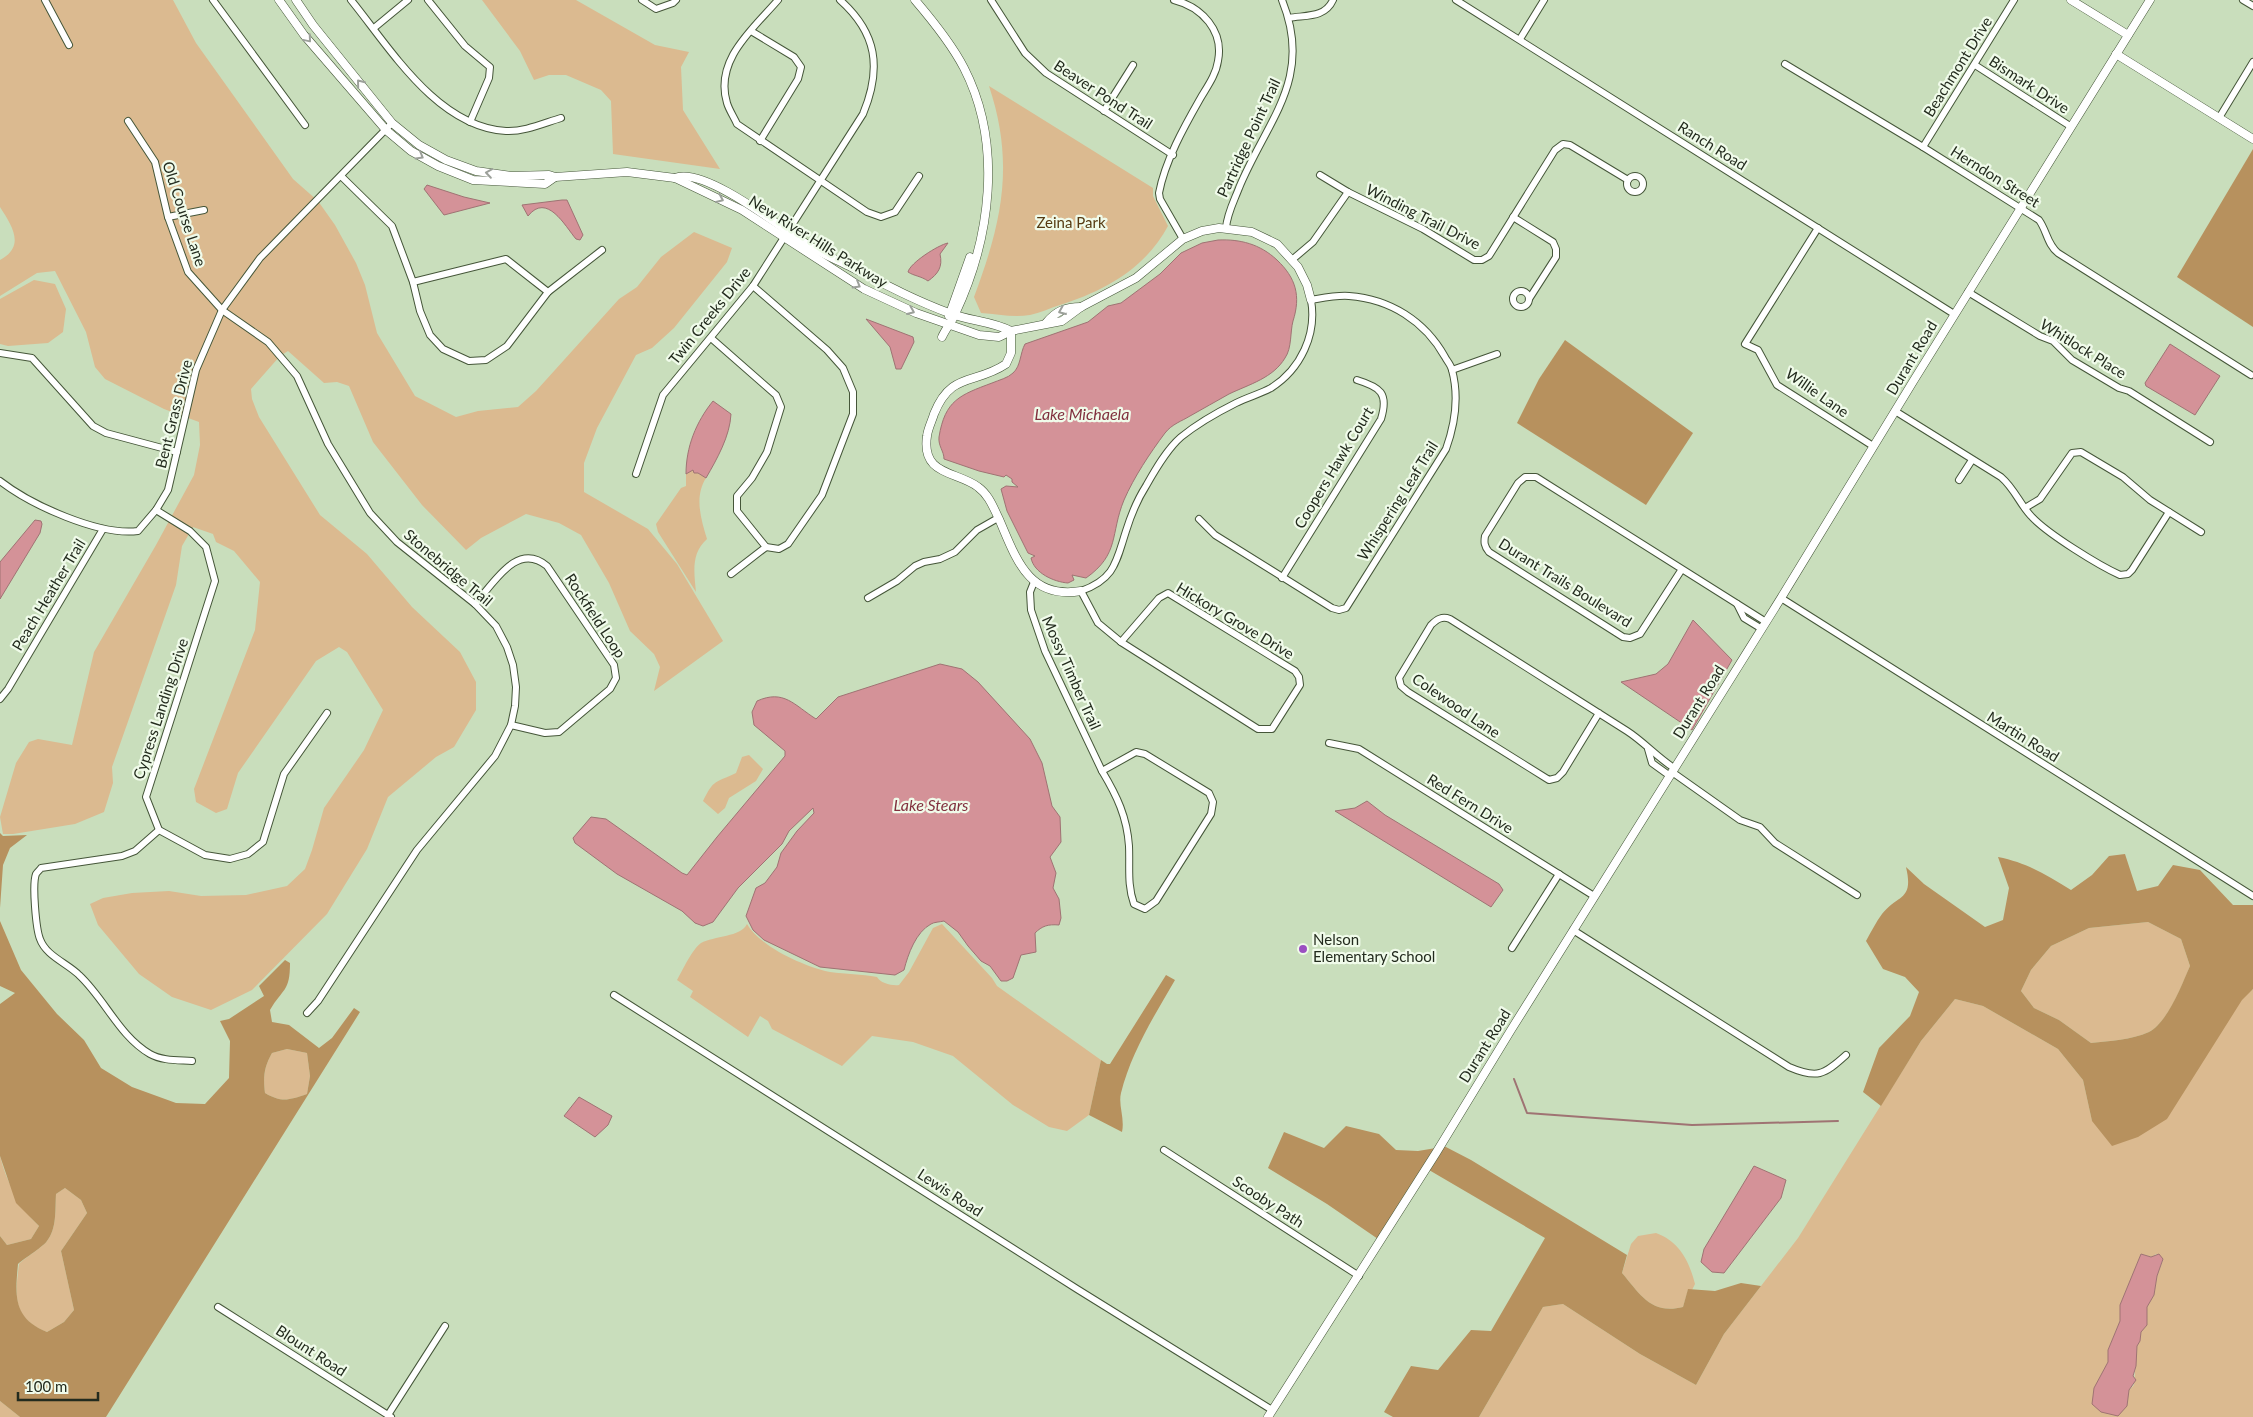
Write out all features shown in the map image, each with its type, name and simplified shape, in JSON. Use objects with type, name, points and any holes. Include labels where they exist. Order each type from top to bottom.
[{"type":"street","points":[[45,0],[69,45]]},
{"type":"street","points":[[213,0],[305,125]]},
{"type":"street","name":"New River Hills Parkway","points":[[279,0],[304,35],[386,130],[411,151],[438,166],[472,180],[545,184],[555,177]]},
{"type":"street","name":"New River Hills Parkway","points":[[296,0],[313,25],[392,123],[420,145],[439,156],[476,171],[512,176],[549,175],[555,177],[628,172],[676,178],[733,205],[824,255],[891,288],[952,314],[1000,326],[1011,331]]},
{"type":"street","points":[[350,0],[433,99],[470,122],[496,129],[517,130],[561,118]]},
{"type":"street","points":[[374,28],[408,0]]},
{"type":"street","points":[[428,0],[466,46],[490,68],[489,78],[470,122]]},
{"type":"street","points":[[642,0],[656,9],[673,3],[676,0]]},
{"type":"street","points":[[778,0],[731,55],[725,75],[727,102],[737,124],[867,212],[881,217],[895,212],[920,176]]},
{"type":"street","name":"Twin Creeks Drive","points":[[636,474],[663,395],[753,286],[864,114],[870,98],[874,74],[874,50],[855,14],[840,0]]},
{"type":"street","points":[[916,0],[954,50],[968,76],[978,101],[984,128],[988,165],[987,192],[982,227],[952,314],[942,337]]},
{"type":"street","name":"Beaver Pond Trail","points":[[991,0],[1020,46],[1035,64],[1056,81],[1173,155]]},
{"type":"street","points":[[1174,0],[1192,6],[1205,16],[1214,30],[1219,53],[1215,73],[1173,155],[1160,189],[1159,196],[1183,239]]},
{"type":"street","name":"Partridge Point Trail","points":[[1226,228],[1241,184],[1257,149],[1280,109],[1290,80],[1293,45],[1289,18],[1282,0]]},
{"type":"street","points":[[1289,18],[1317,15],[1326,10],[1333,0]]},
{"type":"street","name":"Ranch Road","points":[[1456,0],[1954,314]]},
{"type":"street","points":[[1520,39],[1544,0]]},
{"type":"street","name":"Beachmont Drive","points":[[1923,147],[2014,0]]},
{"type":"street","points":[[2072,0],[2128,35]]},
{"type":"street","name":"Durant Road","points":[[1270,1414],[1762,629],[1954,314],[2150,0]]},
{"type":"street","points":[[2243,0],[2253,6]]},
{"type":"street","points":[[751,31],[794,57],[801,67],[798,79],[760,141]]},
{"type":"street","points":[[2116,54],[2253,139]]},
{"type":"street","points":[[2219,118],[2253,62]]},
{"type":"street","name":"Herndon Street","points":[[1785,64],[2039,220],[2045,229],[2048,241],[2058,253],[2252,375]]},
{"type":"street","name":"Bismark Drive","points":[[1975,64],[2070,126]]},
{"type":"street","points":[[1104,111],[1133,66]]},
{"type":"street","name":"Old Course Lane","points":[[128,121],[155,162],[168,216],[188,272],[222,310]]},
{"type":"street","name":"Bent Grass Drive","points":[[0,481],[44,509],[103,529],[123,533],[138,532],[156,510],[168,490],[196,370],[222,310],[260,258],[342,177],[392,123]]},
{"type":"street","name":"Winding Trail Drive","points":[[1320,175],[1348,192],[1423,229],[1474,260],[1482,260],[1489,256],[1555,150],[1563,144],[1570,145],[1628,180]]},
{"type":"street","points":[[342,177],[392,226],[413,282],[420,311],[430,336],[443,349],[469,360],[486,360],[507,346],[548,292],[602,250]]},
{"type":"street","points":[[1011,331],[1011,349],[1008,362],[960,382],[948,390],[939,402],[927,440],[928,452],[935,465],[947,474],[971,483],[980,489],[990,501],[1021,567],[1034,582],[1058,592],[1081,591],[1098,584],[1112,570],[1118,559],[1126,529],[1136,504],[1174,444],[1184,434],[1224,409],[1271,388],[1294,368],[1302,356],[1310,336],[1313,318],[1307,285],[1293,259],[1313,242],[1348,192]]},
{"type":"street","points":[[168,216],[204,210]]},
{"type":"street","points":[[1513,217],[1553,242],[1556,249],[1556,257],[1529,299]]},
{"type":"street","name":"New River Hills Parkway","points":[[786,235],[864,289],[947,326],[992,337],[999,337],[1011,331],[1046,323],[1062,321],[1081,307],[1136,278],[1183,239],[1202,231],[1226,228],[1246,230],[1265,237],[1293,259]]},
{"type":"street","name":"Willie Lane","points":[[1818,228],[1745,344],[1758,350],[1778,385],[1873,446]]},
{"type":"street","points":[[413,282],[506,259],[548,292]]},
{"type":"street","points":[[711,338],[776,395],[780,407],[767,452],[752,478],[737,496],[737,511],[766,546],[779,549],[788,544],[822,495],[853,414],[853,392],[843,368],[826,350],[753,286]]},
{"type":"street","name":"Whitlock Place","points":[[1968,292],[2040,336],[2053,341],[2072,360],[2129,392],[2210,442]]},
{"type":"street","name":"Whispering Leaf Trail","points":[[1199,519],[1214,534],[1282,578],[1332,608],[1339,610],[1346,608],[1446,449],[1453,430],[1456,405],[1452,370],[1438,345],[1426,329],[1412,318],[1383,302],[1348,295],[1311,300]]},
{"type":"street","name":"Stonebridge Trail","points":[[222,310],[268,342],[297,376],[328,444],[370,513],[397,542],[475,604],[496,626],[513,664],[516,687],[511,725],[495,756],[417,850],[318,1001],[307,1013]]},
{"type":"street","points":[[0,353],[32,358],[93,426],[106,433],[177,452]]},
{"type":"street","points":[[1452,370],[1497,354]]},
{"type":"street","name":"Coopers Hawk Court","points":[[1282,578],[1381,419],[1385,406],[1382,394],[1375,385],[1357,380]]},
{"type":"street","points":[[1895,411],[2007,482],[2038,523],[2116,573],[2123,575],[2132,570],[2169,512]]},
{"type":"street","points":[[2025,508],[2040,499],[2072,453],[2081,452],[2123,477],[2150,500],[2201,532]]},
{"type":"street","points":[[1959,480],[1972,460]]},
{"type":"street","name":"Durant Trails Boulevard","points":[[1682,569],[1640,634],[1630,638],[1623,637],[1489,552],[1484,542],[1518,483],[1524,477],[1536,477],[1736,603],[1766,622]]},
{"type":"street","points":[[0,493],[6,486]]},
{"type":"street","name":"Cypress Landing Drive","points":[[156,510],[190,531],[206,547],[215,581],[146,797],[158,830]]},
{"type":"street","points":[[868,598],[897,581],[915,566],[940,559],[955,552],[977,530],[998,518]]},
{"type":"street","name":"Peach Heather Trail","points":[[0,699],[8,689],[103,529]]},
{"type":"street","points":[[730,574],[766,546]]},
{"type":"street","name":"Rockfield Loop","points":[[475,604],[515,560],[528,557],[538,559],[546,566],[614,665],[616,678],[610,689],[559,732],[545,734],[511,725]]},
{"type":"street","name":"Mossy Timber Trail","points":[[1034,582],[1030,592],[1031,610],[1045,651],[1102,771],[1118,796],[1126,818],[1130,892],[1134,904],[1144,909],[1156,902],[1211,814],[1213,802],[1209,793],[1145,754],[1136,752],[1102,771]]},
{"type":"street","name":"Hickory Grove Drive","points":[[1081,591],[1098,623],[1121,642],[1258,729],[1272,729],[1300,685],[1299,677],[1295,671],[1168,593],[1159,598],[1121,642]]},
{"type":"street","name":"Martin Road","points":[[1781,598],[2253,896]]},
{"type":"street","points":[[1736,603],[1744,618],[1762,629]]},
{"type":"street","name":"Colewood Lane","points":[[1599,713],[1563,772],[1557,778],[1549,780],[1408,692],[1401,686],[1399,678],[1432,624],[1438,619],[1445,617],[1599,713],[1638,738],[1648,749],[1652,763],[1672,772],[1740,820],[1760,827],[1775,843],[1857,895]]},
{"type":"street","points":[[192,1061],[165,1059],[152,1055],[126,1034],[100,998],[79,975],[48,951],[40,939],[35,911],[36,875],[41,868],[122,856],[135,850],[158,830],[205,855],[230,859],[248,854],[263,842],[284,774],[327,713]]},
{"type":"street","name":"Red Fern Drive","points":[[1329,743],[1359,749],[1594,896]]},
{"type":"street","points":[[1512,948],[1560,874]]},
{"type":"street","points":[[1573,930],[1789,1067],[1813,1075],[1821,1074],[1846,1056]]},
{"type":"street","name":"Lewis Road","points":[[614,995],[1270,1414]]},
{"type":"street","name":"Scooby Path","points":[[1164,1150],[1358,1276]]},
{"type":"street","name":"Blount Road","points":[[218,1307],[390,1416]]},
{"type":"street","points":[[390,1416],[445,1326]]},
{"type":"green space","points":[[0,0],[173,0],[196,43],[293,179],[318,201],[335,225],[356,263],[365,285],[377,333],[415,396],[456,417],[478,411],[518,407],[536,391],[619,299],[637,287],[661,257],[694,232],[732,248],[727,262],[674,328],[652,348],[636,355],[597,428],[584,463],[584,492],[648,529],[677,564],[723,641],[654,691],[660,667],[654,654],[630,631],[609,583],[581,535],[559,523],[526,514],[481,538],[466,550],[422,505],[373,442],[349,386],[337,382],[324,383],[288,351],[280,356],[251,389],[252,399],[259,417],[320,515],[367,554],[412,607],[460,652],[476,682],[476,710],[454,747],[436,757],[388,797],[367,849],[327,914],[252,990],[211,1010],[172,997],[139,974],[98,925],[90,904],[103,898],[132,893],[169,891],[201,896],[246,895],[287,886],[305,869],[324,808],[364,750],[383,710],[347,652],[339,647],[316,661],[238,773],[227,809],[216,813],[196,802],[194,789],[255,630],[260,582],[234,551],[216,542],[213,534],[193,527],[182,546],[176,585],[112,767],[113,783],[104,812],[75,824],[3,834],[0,817],[16,763],[29,742],[38,739],[72,745],[94,652],[194,475],[200,445],[199,422],[164,409],[105,379],[95,367],[86,332],[55,271],[37,273],[0,296],[0,260],[13,248],[15,242],[9,221],[0,207]]},
{"type":"green space","points":[[482,0],[576,0],[655,45],[689,52],[681,67],[683,110],[720,169],[613,154],[611,101],[601,90],[566,75],[549,75],[534,80],[520,51]]},
{"type":"green space","name":"Zeina Park","points":[[989,86],[1153,188],[1153,196],[1168,226],[1148,255],[1122,276],[1092,293],[1038,313],[1024,316],[981,313],[974,297],[992,243],[1002,193],[1002,141]]},
{"type":"green space","points":[[34,280],[55,284],[66,309],[63,332],[48,343],[8,346],[0,344],[0,299]]},
{"type":"green space","points":[[693,470],[706,478],[702,485],[699,500],[707,539],[698,550],[696,557],[694,570],[696,592],[658,532],[656,524],[681,488],[686,486],[686,474]]},
{"type":"green space","points":[[749,755],[763,769],[756,781],[729,798],[725,808],[718,814],[703,801],[716,782],[736,773],[742,757]]},
{"type":"green space","points":[[2148,922],[2181,939],[2190,966],[2179,993],[2168,1012],[2156,1027],[2149,1032],[2113,1041],[2091,1043],[2059,1020],[2034,1008],[2021,991],[2031,970],[2051,946],[2089,928]]},
{"type":"green space","points":[[747,924],[762,941],[772,948],[808,966],[830,972],[877,977],[883,982],[899,985],[909,972],[933,928],[942,924],[992,978],[997,986],[1101,1060],[1089,1115],[1067,1131],[1049,1127],[1013,1105],[953,1056],[913,1042],[872,1036],[842,1066],[772,1029],[768,1021],[760,1016],[748,1037],[690,997],[693,991],[677,980],[691,955],[701,943],[727,936],[744,928]]},
{"type":"green space","points":[[2253,989],[2253,1417],[1479,1417],[1543,1307],[1563,1304],[1640,1354],[1696,1385],[1724,1334],[1798,1238],[1921,1041],[1955,999],[1983,1006],[2058,1049],[2083,1080],[2092,1121]],"holes":[[[2141,1254],[2152,1257],[2156,1254],[2163,1260],[2157,1276],[2154,1295],[2147,1307],[2146,1321],[2137,1346],[2134,1385],[2129,1390],[2127,1406],[2094,1389],[2108,1362],[2108,1350],[2120,1321],[2120,1305]]]},
{"type":"green space","points":[[287,1049],[307,1053],[310,1076],[307,1094],[290,1099],[281,1099],[265,1093],[265,1072],[272,1053]]},
{"type":"green space","points":[[0,1156],[6,1176],[20,1203],[39,1226],[31,1239],[7,1245],[0,1236]]},
{"type":"green space","points":[[65,1188],[81,1200],[87,1213],[61,1251],[74,1310],[64,1322],[47,1332],[27,1320],[18,1305],[19,1264],[47,1241],[55,1219],[56,1194]]},
{"type":"green space","points":[[1656,1233],[1677,1247],[1690,1268],[1695,1284],[1692,1290],[1688,1290],[1683,1307],[1672,1309],[1654,1305],[1641,1295],[1622,1273],[1631,1244],[1638,1236]]},
{"type":"green space","points":[[0,1401],[20,1417],[0,1417]]},
{"type":"shaded area","points":[[2253,149],[2253,327],[2177,277]]},
{"type":"shaded area","points":[[1565,340],[1693,433],[1646,505],[1517,423],[1539,379]]},
{"type":"shaded area","points":[[0,833],[3,836],[27,835],[10,848],[3,865],[0,908]]},
{"type":"shaded area","points":[[2125,854],[2137,891],[2158,886],[2173,865],[2200,870],[2233,905],[2253,905],[2253,989],[2242,1000],[2167,1119],[2138,1137],[2112,1146],[2092,1121],[2083,1080],[2058,1049],[1983,1006],[1955,999],[1921,1041],[1881,1106],[1863,1092],[1879,1048],[1910,1016],[1919,992],[1905,977],[1883,969],[1866,941],[1882,914],[1906,892],[1908,878],[1906,867],[1924,884],[1985,927],[2003,920],[2009,888],[1998,857],[2028,866],[2071,890],[2092,875],[2109,856]],"holes":[[[2148,922],[2181,939],[2190,966],[2174,1002],[2162,1020],[2156,1027],[2142,1035],[2120,1040],[2091,1043],[2059,1020],[2034,1008],[2021,991],[2031,970],[2051,946],[2089,928]]]},
{"type":"shaded area","points":[[0,921],[21,970],[57,1014],[84,1040],[101,1068],[132,1087],[176,1103],[205,1104],[229,1078],[230,1041],[220,1021],[229,1019],[264,996],[259,986],[285,960],[290,963],[289,979],[285,989],[270,1010],[272,1022],[289,1025],[319,1048],[332,1038],[354,1008],[360,1012],[106,1417],[20,1417],[0,1401],[0,1236],[7,1245],[31,1239],[39,1226],[16,1203],[0,1156],[0,1004],[15,993],[0,986]],"holes":[[[287,1049],[307,1053],[310,1076],[307,1094],[290,1099],[281,1099],[265,1093],[265,1072],[272,1053]],[[65,1188],[81,1200],[87,1213],[61,1251],[74,1310],[64,1322],[47,1332],[28,1320],[22,1313],[16,1286],[18,1264],[47,1241],[55,1219],[56,1194]]]},
{"type":"shaded area","points":[[1166,975],[1175,980],[1151,1021],[1125,1078],[1120,1102],[1123,1122],[1122,1132],[1089,1115],[1101,1060],[1110,1064]]},
{"type":"shaded area","points":[[1346,1126],[1379,1134],[1396,1150],[1418,1151],[1436,1148],[1378,1239],[1327,1204],[1268,1168],[1284,1132],[1324,1148]]},
{"type":"shaded area","points":[[1444,1146],[1471,1160],[1627,1255],[1622,1273],[1647,1301],[1654,1305],[1672,1309],[1683,1307],[1688,1289],[1715,1291],[1741,1283],[1761,1286],[1724,1334],[1696,1385],[1640,1354],[1563,1304],[1543,1307],[1479,1417],[1393,1417],[1384,1412],[1411,1366],[1438,1370],[1471,1330],[1491,1331],[1545,1238],[1429,1170]]},
{"type":"water","points":[[427,185],[490,203],[444,215],[424,189]]},
{"type":"water","points":[[567,200],[583,235],[580,240],[576,239],[561,220],[549,209],[535,210],[528,216],[522,205]]},
{"type":"water","name":"Lake Michaela","points":[[1234,240],[1257,246],[1277,260],[1289,274],[1295,288],[1297,303],[1287,354],[1280,365],[1268,376],[1229,394],[1168,430],[1148,457],[1128,491],[1109,552],[1097,569],[1086,578],[1072,575],[1074,580],[1068,583],[1045,576],[1033,563],[1031,558],[1035,556],[1028,553],[1007,511],[1001,489],[1006,486],[1018,487],[1012,482],[1012,479],[1006,475],[1004,477],[979,471],[944,459],[939,437],[945,415],[956,401],[971,391],[1006,378],[1013,373],[1018,367],[1025,344],[1088,322],[1108,306],[1121,303],[1160,274],[1181,253],[1202,243]]},
{"type":"water","points":[[948,243],[940,254],[941,263],[935,276],[928,281],[908,272],[925,255]]},
{"type":"water","points":[[866,319],[913,337],[914,342],[901,369],[896,369],[890,347]]},
{"type":"water","points":[[2170,344],[2220,376],[2195,415],[2146,386],[2145,383]]},
{"type":"water","points":[[713,401],[731,414],[726,439],[706,478],[698,473],[694,473],[693,470],[686,474],[686,464],[693,435]]},
{"type":"water","points":[[35,520],[41,521],[40,533],[0,599],[0,562]]},
{"type":"water","points":[[1693,620],[1732,660],[1692,730],[1621,682],[1656,674],[1668,664]]},
{"type":"water","name":"Lake Stears","points":[[940,664],[962,669],[978,682],[1030,739],[1042,763],[1052,806],[1060,817],[1061,842],[1050,857],[1056,873],[1053,888],[1059,899],[1061,918],[1059,925],[1046,926],[1035,933],[1036,952],[1021,955],[1013,978],[1007,981],[1001,981],[990,966],[981,961],[958,932],[944,921],[932,923],[921,932],[910,951],[904,970],[895,975],[820,967],[764,940],[753,930],[746,916],[756,888],[765,883],[777,867],[781,853],[797,831],[814,813],[813,808],[789,831],[782,844],[738,888],[713,922],[703,926],[695,923],[682,911],[617,874],[575,843],[573,838],[591,817],[606,819],[687,875],[785,756],[785,751],[754,725],[752,712],[757,701],[766,698],[782,698],[795,704],[816,719],[838,697]]},
{"type":"water","points":[[1367,801],[1385,815],[1499,884],[1503,890],[1491,907],[1335,811],[1355,808]]},
{"type":"water","points":[[579,1097],[612,1116],[608,1125],[595,1137],[564,1116]]},
{"type":"water","points":[[1754,1166],[1786,1180],[1781,1198],[1724,1273],[1712,1272],[1701,1262],[1704,1249]]},
{"type":"water","points":[[2141,1254],[2151,1257],[2159,1254],[2163,1259],[2157,1276],[2154,1295],[2147,1307],[2147,1325],[2141,1332],[2140,1341],[2137,1346],[2136,1366],[2133,1376],[2136,1380],[2129,1390],[2127,1406],[2118,1416],[2101,1412],[2092,1404],[2094,1388],[2108,1362],[2108,1350],[2120,1321],[2120,1305]]},
{"type":"waterway","points":[[1514,1079],[1527,1113],[1692,1125],[1838,1121]]},
{"type":"place","name":"Nelson Elementary School","points":[[1303,949]]}]
